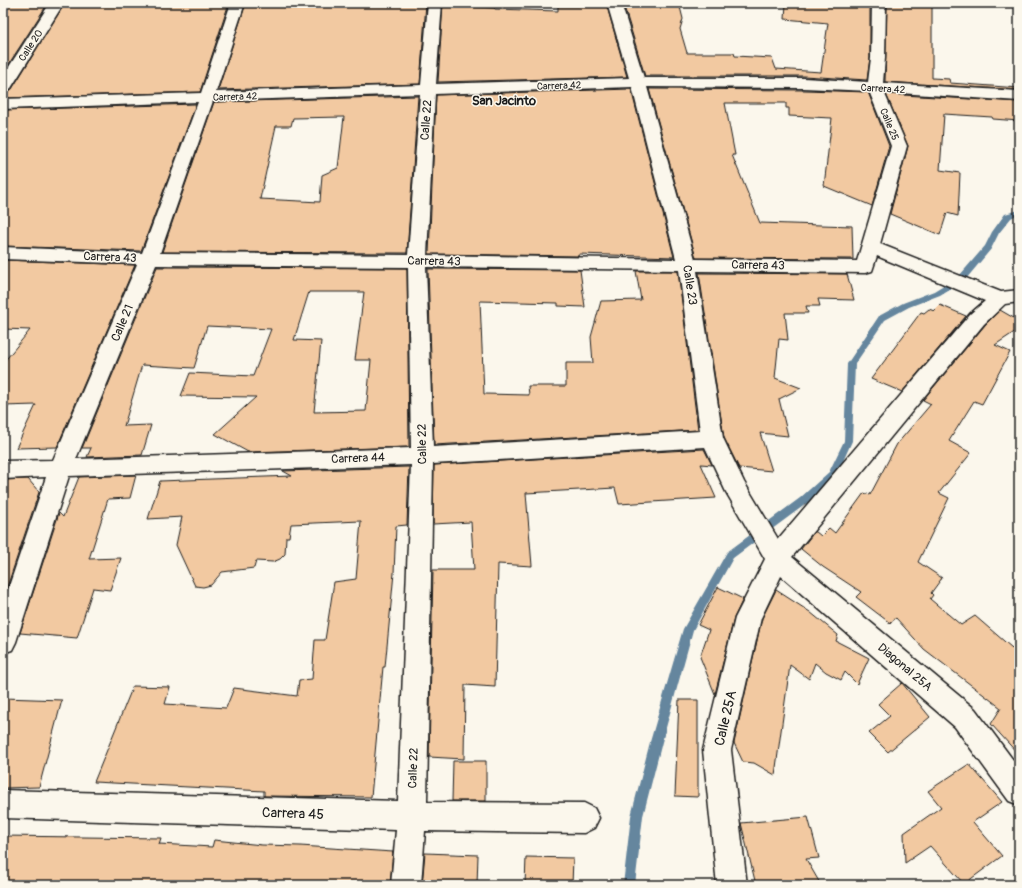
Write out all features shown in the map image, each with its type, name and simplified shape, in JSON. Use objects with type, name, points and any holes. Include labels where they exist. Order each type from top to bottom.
[{"type":"street","name":"Calle 20","points":[[3,88],[57,3]]},
{"type":"street","name":"Calle 21","points":[[3,642],[61,467],[149,259],[207,97],[238,3]]},
{"type":"street","name":"Calle 22","points":[[406,885],[412,816],[422,456],[417,261],[435,3]]},
{"type":"street","name":"Calle 23","points":[[614,3],[638,82],[687,264],[712,438],[734,486],[775,554]]},
{"type":"street","name":"Calle 25","points":[[865,267],[899,146],[875,88],[878,58],[879,3]]},
{"type":"street","name":"Carrera 42","points":[[3,104],[638,82],[804,83],[1019,96]]},
{"type":"street","points":[[871,247],[972,288],[1009,297]]},
{"type":"street","name":"Carrera 43","points":[[3,253],[149,259],[865,267]]},
{"type":"street","points":[[775,554],[977,319],[1009,297]]},
{"type":"street","name":"Carrera 44","points":[[3,470],[422,456],[712,438]]},
{"type":"street","name":"Diagonal 25A","points":[[775,554],[965,718],[1019,791]]},
{"type":"street","name":"Calle 25A","points":[[732,885],[717,750],[748,618],[775,554]]},
{"type":"street","name":"Carrera 45","points":[[3,804],[412,816],[584,818]]},
{"type":"building","points":[[3,3],[48,3],[3,73]]},
{"type":"building","points":[[65,3],[229,3],[200,92],[3,98],[3,94],[12,89]]},
{"type":"building","points":[[246,3],[339,3],[338,6],[426,3],[420,84],[218,90]]},
{"type":"building","points":[[443,3],[475,3],[475,7],[495,9],[558,11],[558,6],[579,6],[579,3],[606,3],[627,77],[438,82]]},
{"type":"building","points":[[623,3],[679,3],[683,19],[680,29],[687,53],[734,53],[735,56],[772,58],[776,69],[821,72],[828,23],[785,19],[786,3],[870,3],[870,58],[867,80],[804,76],[645,76]]},
{"type":"building","points":[[887,3],[932,3],[932,78],[949,79],[950,83],[1019,88],[1019,90],[885,82]]},
{"type":"building","points":[[631,89],[674,257],[579,254],[579,256],[429,254],[436,95]]},
{"type":"building","points":[[649,89],[868,92],[889,146],[872,206],[824,186],[832,118],[789,116],[789,108],[786,108],[786,103],[725,103],[735,155],[732,155],[760,223],[852,226],[853,259],[696,258]]},
{"type":"building","points":[[886,94],[1019,102],[1019,121],[993,119],[992,117],[944,114],[940,170],[960,173],[958,216],[947,213],[940,235],[890,214],[908,146]]},
{"type":"building","points":[[418,96],[407,253],[162,252],[214,102]],"holes":[[[344,117],[338,168],[322,175],[320,202],[260,199],[276,126],[291,126],[293,118]]]},
{"type":"building","points":[[196,104],[141,251],[3,246],[3,110]]},
{"type":"building","points":[[3,260],[135,265],[57,447],[16,448],[36,405],[3,406],[3,363],[30,330],[3,329]]},
{"type":"building","points":[[157,267],[407,268],[409,447],[248,452],[215,434],[256,397],[181,396],[190,373],[253,376],[271,329],[207,326],[194,368],[142,365],[124,426],[151,425],[142,455],[87,457],[91,448],[82,448]],"holes":[[[309,292],[364,292],[355,360],[371,360],[366,411],[314,412],[321,341],[294,340]]]},
{"type":"building","points":[[428,269],[580,270],[585,307],[558,306],[558,303],[480,301],[484,394],[529,395],[528,386],[566,386],[566,363],[593,363],[591,337],[601,301],[641,300],[636,271],[678,271],[698,430],[434,445]]},
{"type":"building","points":[[699,273],[847,274],[854,300],[818,299],[820,306],[806,306],[808,313],[785,313],[788,340],[779,339],[775,378],[801,388],[779,399],[788,436],[760,433],[772,471],[739,468],[724,438]]},
{"type":"building","points":[[940,305],[966,316],[902,392],[871,379],[921,312],[924,313],[929,309],[934,311]]},
{"type":"building","points":[[1000,310],[1019,321],[1019,329],[995,345],[1010,352],[982,404],[974,401],[949,441],[971,453],[939,493],[949,498],[918,562],[942,578],[931,593],[933,595],[930,599],[961,625],[975,616],[1019,654],[1019,755],[991,724],[1001,708],[924,649],[896,618],[890,623],[856,597],[861,592],[823,567],[801,549],[815,531],[821,536],[829,528],[835,533],[864,493],[870,495],[897,444],[931,404],[923,400],[985,325]]},
{"type":"building","points":[[704,449],[712,465],[701,464],[716,498],[619,504],[615,488],[526,493],[532,566],[498,564],[495,687],[465,685],[464,759],[429,757],[433,570],[474,570],[471,522],[433,524],[434,465]]},
{"type":"building","points":[[409,467],[407,525],[396,526],[394,573],[385,667],[383,667],[371,797],[264,796],[264,791],[94,782],[133,686],[170,687],[165,704],[226,708],[234,688],[297,696],[299,680],[312,679],[315,640],[325,640],[334,582],[356,579],[361,521],[291,524],[289,537],[286,537],[285,554],[280,559],[273,562],[256,561],[254,568],[222,572],[211,585],[203,587],[195,586],[176,545],[182,517],[148,519],[160,481],[292,476],[283,471]]},
{"type":"building","points":[[136,475],[130,498],[108,499],[89,559],[121,558],[110,590],[93,588],[77,638],[20,633],[59,513],[63,517],[79,477]]},
{"type":"building","points":[[28,479],[39,492],[3,599],[3,480]]},
{"type":"building","points":[[718,587],[743,599],[734,618],[715,694],[700,657],[709,630],[698,625]]},
{"type":"building","points":[[776,590],[810,612],[838,635],[836,641],[869,658],[857,684],[845,672],[841,680],[826,672],[815,663],[809,679],[790,665],[775,775],[754,763],[743,762],[734,743],[762,618]]},
{"type":"building","points":[[902,683],[930,717],[888,752],[869,733],[890,716],[878,704]]},
{"type":"building","points":[[3,698],[62,700],[39,787],[3,788]]},
{"type":"building","points":[[679,700],[698,700],[698,797],[675,796]]},
{"type":"building","points":[[453,761],[486,761],[486,801],[452,801]]},
{"type":"building","points":[[969,764],[1002,802],[973,822],[1002,856],[964,884],[930,846],[905,863],[904,833],[941,807],[928,791]]},
{"type":"building","points":[[808,817],[819,858],[806,859],[821,885],[756,885],[741,823]]},
{"type":"building","points":[[3,836],[161,838],[159,844],[212,847],[214,840],[262,845],[393,852],[390,885],[3,885]]},
{"type":"building","points":[[425,853],[478,855],[477,885],[422,885]]},
{"type":"building","points":[[526,857],[573,858],[572,885],[525,885]]},
{"type":"waterway","points":[[629,885],[637,816],[688,629],[730,555],[803,501],[833,474],[848,441],[851,364],[882,318],[906,305],[937,293],[963,277],[988,247],[996,232],[1008,216],[1019,212]]},
{"type":"district","name":"San Jacinto","points":[[504,100]]}]
